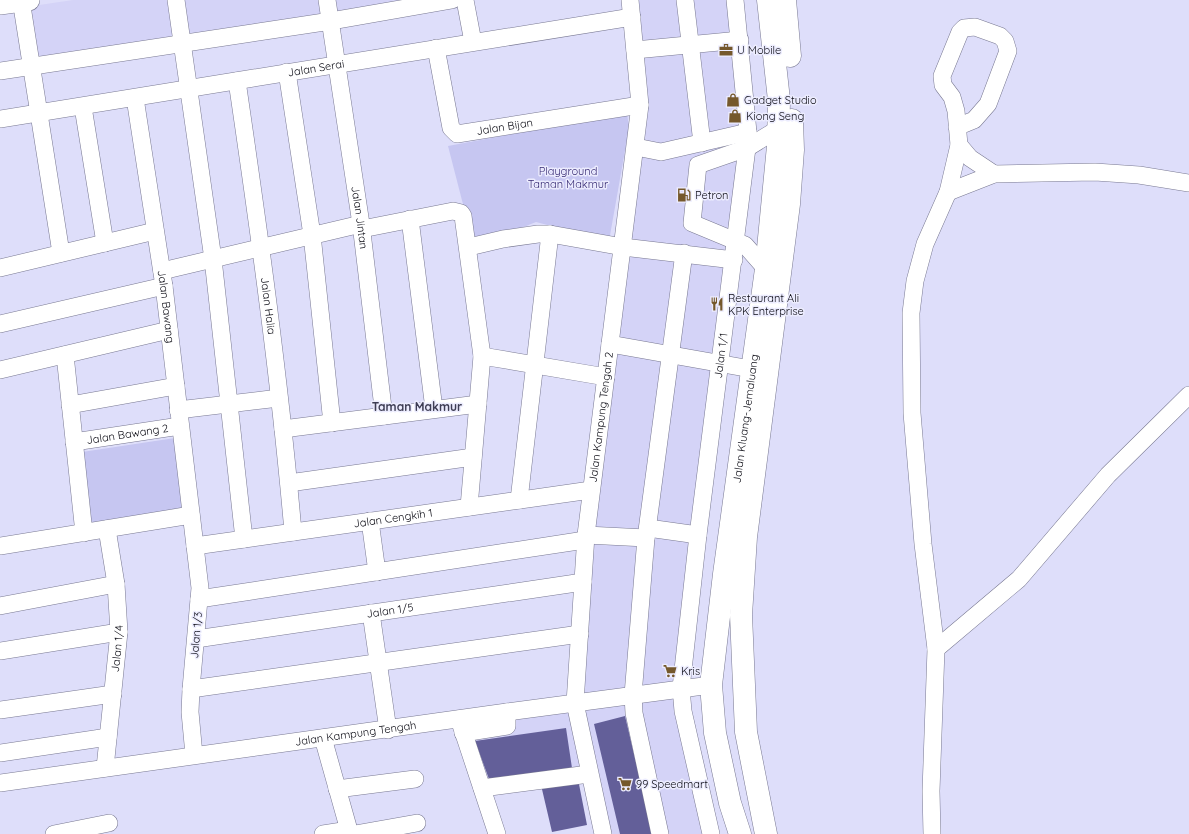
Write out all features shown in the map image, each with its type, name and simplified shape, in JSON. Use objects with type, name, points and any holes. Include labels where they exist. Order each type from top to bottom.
[{"type":"highway","name":"Jalan Kluang-Jemaluang","points":[[740,834],[730,802],[715,733],[711,685],[751,369],[766,269],[778,129],[780,100],[768,0]]},
{"type":"highway","name":"Jalan Kluang-Jemaluang","points":[[766,834],[746,732],[741,614],[746,536],[789,204],[793,150],[792,83],[785,0]]},
{"type":"main road","points":[[0,4],[24,0]]},
{"type":"street","points":[[24,0],[32,67],[61,253]]},
{"type":"street","points":[[176,0],[213,259],[244,539]]},
{"type":"street","name":"Jalan Jintan","points":[[327,0],[338,64],[361,227],[384,416]]},
{"type":"street","points":[[0,71],[330,21],[452,0]]},
{"type":"street","points":[[465,0],[473,42]]},
{"type":"street","name":"Jalan Kampung Tengah 2","points":[[603,834],[575,703],[585,537],[636,148],[640,105],[630,0]]},
{"type":"street","points":[[685,0],[702,143]]},
{"type":"street","name":"Jalan 1/1","points":[[711,834],[683,710],[681,688],[698,535],[748,148],[740,40],[735,0]]},
{"type":"street","name":"Jalan Serai","points":[[0,119],[40,114],[287,72],[632,17]]},
{"type":"street","points":[[932,834],[931,791],[936,649],[923,544],[912,413],[911,313],[914,281],[923,252],[948,192],[959,145],[952,97],[943,85],[942,76],[960,32],[964,28],[975,27],[1000,36],[1005,41],[1008,51],[988,104],[974,120],[957,127]]},
{"type":"street","points":[[635,50],[740,40]]},
{"type":"street","name":"Jalan Bijan","points":[[436,48],[451,128],[457,134],[640,105]]},
{"type":"street","points":[[287,72],[312,235],[332,422]]},
{"type":"street","name":"Jalan Halia","points":[[237,81],[261,247],[283,429],[293,532]]},
{"type":"street","name":"Jalan Bawang","points":[[135,98],[163,279],[191,515]]},
{"type":"street","points":[[83,107],[105,243]]},
{"type":"street","points":[[766,269],[749,248],[737,241],[692,223],[698,166],[748,148],[778,129]]},
{"type":"street","points":[[636,148],[661,152],[748,132]]},
{"type":"street","points":[[959,145],[970,158],[994,174]]},
{"type":"street","points":[[948,192],[994,174],[1095,172],[1139,175],[1189,183]]},
{"type":"street","points":[[0,324],[163,279],[213,259],[261,247],[312,235],[453,211],[461,212],[465,220],[482,356],[469,507]]},
{"type":"street","points":[[410,219],[434,409]]},
{"type":"street","points":[[0,268],[155,231]]},
{"type":"street","points":[[468,247],[503,239],[538,234],[550,234],[623,246],[734,260]]},
{"type":"street","points":[[519,500],[550,234]]},
{"type":"street","points":[[660,834],[634,713],[633,695],[647,533],[684,253]]},
{"type":"street","points":[[0,370],[169,330]]},
{"type":"street","points":[[610,344],[751,369]]},
{"type":"street","points":[[65,355],[84,533]]},
{"type":"street","points":[[482,356],[606,377]]},
{"type":"street","points":[[70,405],[176,386]]},
{"type":"street","points":[[936,649],[1019,579],[1108,475],[1189,395]]},
{"type":"street","name":"Jalan Bawang 2","points":[[74,442],[179,418],[229,404],[279,398]]},
{"type":"street","points":[[283,429],[478,404]]},
{"type":"street","points":[[289,483],[473,457]]},
{"type":"street","name":"Jalan Cengkih 1","points":[[195,546],[591,490]]},
{"type":"street","points":[[0,546],[191,515]]},
{"type":"street","name":"Jalan 1/3","points":[[191,515],[200,588],[190,712],[194,755]]},
{"type":"street","points":[[370,521],[376,572]]},
{"type":"street","name":"Jalan 1/4","points":[[105,768],[119,632],[116,584],[107,529]]},
{"type":"street","points":[[199,599],[376,572],[585,537],[647,533],[698,535]]},
{"type":"street","name":"Jalan 1/5","points":[[196,639],[583,582]]},
{"type":"street","points":[[0,606],[116,584]]},
{"type":"street","points":[[371,613],[388,730]]},
{"type":"street","points":[[0,651],[119,632]]},
{"type":"street","points":[[191,689],[580,634]]},
{"type":"street","points":[[575,703],[711,685]]},
{"type":"street","points":[[0,710],[113,694]]},
{"type":"street","name":"Jalan Kampung Tengah","points":[[0,783],[194,755],[388,730],[461,726],[507,726],[508,712],[575,703]]},
{"type":"street","points":[[461,726],[497,834]]},
{"type":"street","points":[[0,753],[108,737]]},
{"type":"street","points":[[323,738],[351,833]]},
{"type":"street","points":[[482,788],[589,774]]},
{"type":"street","points":[[337,788],[415,779]]},
{"type":"street","points":[[54,834],[109,823]]},
{"type":"street","points":[[323,834],[351,833],[417,823]]},
{"type":"shaded area","points":[[73,0],[464,0],[28,71],[19,8]]},
{"type":"shaded area","points":[[634,0],[739,0],[751,123],[686,682],[715,834],[598,834],[586,776],[487,790],[465,725],[580,709],[590,532],[641,138]]},
{"type":"green space","name":"Playground Taman Makmur","points":[[627,113],[629,128],[609,241],[536,222],[474,247],[448,146]]},
{"type":"green space","points":[[175,438],[186,514],[91,527],[82,452]]},
{"type":"building","points":[[625,716],[653,834],[620,834],[594,724]]},
{"type":"building","points":[[566,728],[572,768],[489,779],[475,741]]},
{"type":"building","points":[[578,779],[587,825],[552,832],[541,785]]},
{"type":"place","name":"U Mobile","points":[[726,50]]},
{"type":"place","name":"Gadget Studio","points":[[733,100]]},
{"type":"place","name":"Kiong Seng","points":[[735,116]]},
{"type":"place","name":"Petron","points":[[684,195]]},
{"type":"place","name":"Restaurant Ali KPK Enterprise","points":[[717,304]]},
{"type":"place","name":"Kris","points":[[670,671]]},
{"type":"place","name":"99 Speedmart","points":[[625,784]]},
{"type":"district","name":"Taman Makmur","points":[[417,407]]}]
